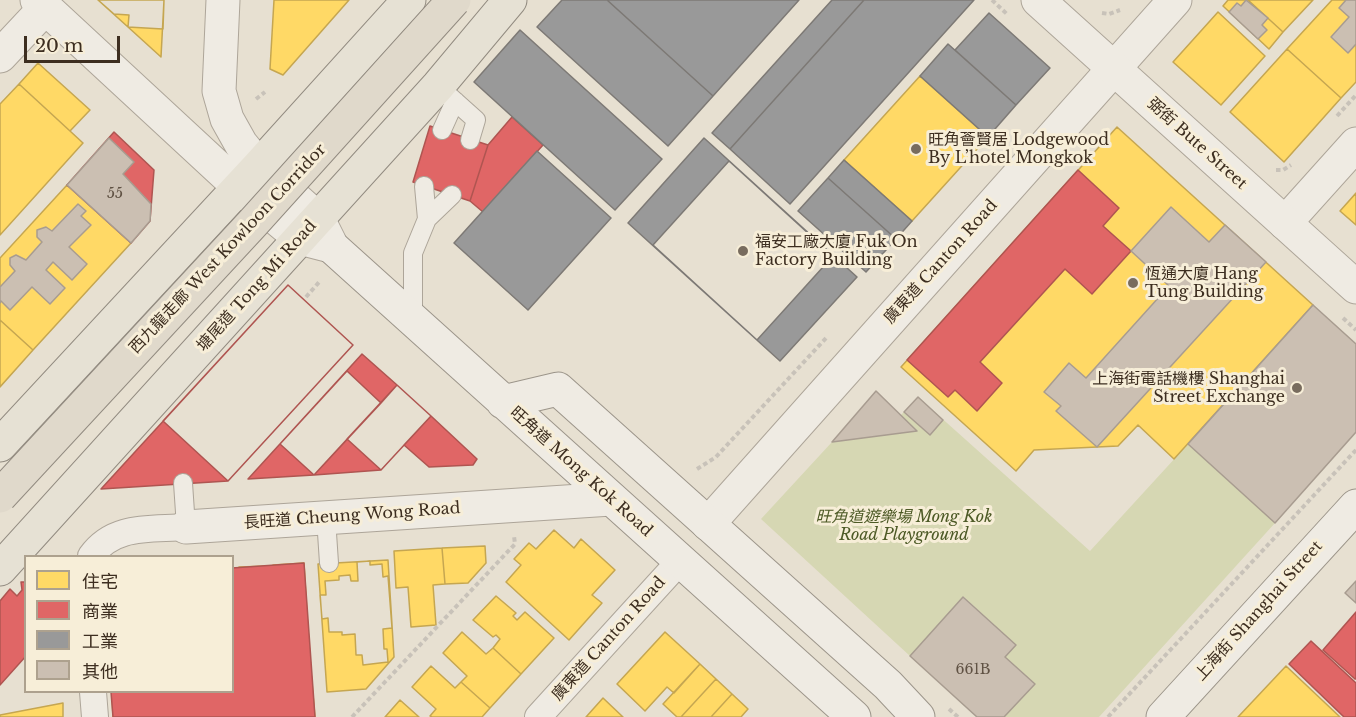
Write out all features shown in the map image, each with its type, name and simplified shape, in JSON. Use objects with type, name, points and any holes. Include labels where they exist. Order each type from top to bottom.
[{"type":"highway","name":"西九龍走廊 West Kowloon Corridor","points":[[0,496],[252,224],[454,0]]},
{"type":"main road","points":[[0,445],[249,177],[409,0]]},
{"type":"main road","name":"塘尾道 Tong Mi Road","points":[[0,569],[447,93],[510,0]]},
{"type":"street","points":[[223,0],[219,91],[227,119],[241,144],[249,177]]},
{"type":"street","name":"廣東道 Canton Road","points":[[708,524],[1175,0]]},
{"type":"street","points":[[0,56],[42,4],[249,177]]},
{"type":"street","name":"弼街 Bute Street","points":[[1027,11],[1114,68],[1356,287]]},
{"type":"street","points":[[1285,223],[1356,144]]},
{"type":"street","name":"旺角道 Mong Kok Road","points":[[249,177],[316,234],[854,717]]},
{"type":"street","points":[[503,402],[558,389],[888,686],[930,709]]},
{"type":"street","name":"長旺道 Cheung Wong Road","points":[[94,551],[117,534],[129,531],[611,500]]},
{"type":"street","name":"上海街 Shanghai Street","points":[[1163,717],[1356,506]]},
{"type":"street","name":"廣東道 Canton Road","points":[[538,717],[680,561]]},
{"type":"street","points":[[93,693],[95,717]]},
{"type":"lane","points":[[442,130],[447,93]]},
{"type":"lane","points":[[447,93],[476,120],[470,140]]},
{"type":"lane","points":[[424,186],[427,219]]},
{"type":"lane","points":[[413,321],[413,253],[427,219],[452,195]]},
{"type":"lane","points":[[183,483],[186,527]]},
{"type":"lane","points":[[326,518],[329,563]]},
{"type":"path","points":[[992,0],[1027,11]]},
{"type":"path","points":[[1095,12],[1109,14],[1128,6]]},
{"type":"path","points":[[1333,121],[1356,95]]},
{"type":"path","points":[[1269,170],[1283,170],[1294,163]]},
{"type":"path","points":[[1339,314],[1356,330]]},
{"type":"path","points":[[691,471],[716,457],[829,334]]},
{"type":"path","points":[[1108,717],[1356,450]]},
{"type":"path","points":[[352,717],[515,544],[514,529]]},
{"type":"path","points":[[930,709],[958,717]]},
{"type":"green space","name":"旺角道遊樂場 Mong Kok Road Playground","points":[[918,397],[1090,551],[1188,444],[1275,523],[1099,717],[1004,717],[1034,683],[1005,657],[1016,645],[964,597],[910,656],[761,519],[832,442],[916,431],[901,415]]},
{"type":"building: 住宅","points":[[98,0],[164,0],[161,57],[128,27]]},
{"type":"building: 住宅","points":[[98,0],[164,0],[163,29],[128,27],[129,15],[114,14]]},
{"type":"building: 住宅","points":[[274,0],[349,0],[283,75],[270,69]]},
{"type":"building: 住宅","points":[[1228,0],[1248,0],[1283,32],[1269,49],[1223,6]]},
{"type":"building: 住宅","points":[[1248,0],[1313,0],[1283,32]]},
{"type":"building: 住宅","points":[[1332,0],[1356,0],[1356,82],[1341,98],[1287,49]]},
{"type":"building: 住宅","points":[[1218,12],[1265,56],[1221,105],[1173,62]]},
{"type":"building: 住宅","points":[[1287,49],[1341,98],[1284,162],[1230,112]]},
{"type":"building: 住宅","points":[[38,63],[90,110],[70,131],[19,84]]},
{"type":"building: 住宅","name":"旺角薈賢居 Lodgewood By L’hotel Mongkok","points":[[920,76],[988,137],[912,221],[844,160]]},
{"type":"building: 住宅","points":[[19,84],[83,143],[0,235],[0,104]]},
{"type":"building: 住宅","name":"恆通大廈 Hang Tung Building","points":[[1117,127],[1313,305],[1174,459],[1138,425],[1118,446],[1034,450],[1016,471],[901,367]]},
{"type":"building: 住宅","points":[[67,185],[131,243],[33,350],[0,320],[0,258]]},
{"type":"building: 住宅","points":[[1356,193],[1356,225],[1340,211]]},
{"type":"building: 住宅","points":[[0,320],[33,350],[0,387]]},
{"type":"building: 住宅","points":[[554,530],[574,548],[581,539],[615,570],[592,595],[602,603],[569,640],[506,582],[521,565],[514,559],[529,543],[536,549]]},
{"type":"building: 住宅","points":[[485,546],[486,563],[468,583],[445,584],[442,548]]},
{"type":"building: 住宅","points":[[442,548],[445,584],[433,585],[436,625],[411,627],[408,587],[396,588],[394,551]]},
{"type":"building: 住宅","points":[[388,560],[394,657],[366,689],[327,692],[318,564]]},
{"type":"building: 住宅","points":[[370,561],[370,565],[382,564],[383,577],[388,576],[392,628],[383,629],[384,649],[387,649],[388,662],[363,665],[362,655],[356,655],[355,634],[342,635],[342,632],[329,632],[328,618],[322,619],[320,595],[326,595],[325,581],[339,580],[339,576],[350,575],[351,581],[358,581],[357,562]]},
{"type":"building: 住宅","points":[[304,563],[308,631],[278,633],[276,615],[271,615],[273,633],[244,636],[243,617],[238,617],[239,635],[234,636],[234,568],[236,586],[241,586],[239,567],[268,566],[269,584],[274,584],[273,565]]},
{"type":"building: 住宅","points":[[496,596],[516,613],[513,616],[517,620],[525,612],[554,638],[521,674],[493,648],[500,639],[496,635],[493,637],[473,620]]},
{"type":"building: 住宅","points":[[462,632],[486,654],[493,648],[521,674],[490,708],[461,682],[467,676],[443,653]]},
{"type":"building: 住宅","points":[[665,632],[700,664],[674,693],[667,687],[645,711],[617,684]]},
{"type":"building: 住宅","points":[[700,664],[716,679],[681,717],[677,717],[663,704]]},
{"type":"building: 住宅","points":[[431,666],[455,688],[461,682],[490,708],[482,717],[430,716],[436,709],[412,687]]},
{"type":"building: 住宅","points":[[1286,666],[1340,717],[1238,717]]},
{"type":"building: 住宅","points":[[716,679],[732,694],[711,717],[681,717]]},
{"type":"building: 住宅","points":[[312,683],[315,717],[113,717],[112,696],[143,693],[144,712],[149,712],[148,693],[176,693],[178,710],[182,710],[181,693],[210,693],[211,708],[216,707],[215,693],[234,693],[234,688],[243,687],[244,705],[249,705],[248,687],[277,685],[278,703],[282,703],[281,685]]},
{"type":"building: 住宅","points":[[732,694],[748,709],[741,717],[711,717]]},
{"type":"building: 住宅","points":[[603,698],[623,717],[586,717]]},
{"type":"building: 住宅","points":[[400,700],[419,717],[385,717]]},
{"type":"building: 住宅","points":[[63,703],[63,717],[0,717],[0,715]]},
{"type":"building: 商業","points":[[512,117],[543,145],[483,212],[470,201],[488,145]]},
{"type":"building: 商業","points":[[430,126],[488,145],[470,201],[413,182]]},
{"type":"building: 商業","points":[[114,132],[154,170],[150,221],[131,243],[67,185]]},
{"type":"building: 商業","points":[[1078,170],[1119,208],[1103,226],[1131,251],[1092,294],[1065,269],[980,362],[1002,383],[977,411],[955,390],[948,397],[907,360]]},
{"type":"building: 商業","points":[[288,285],[353,345],[228,481],[101,489]]},
{"type":"building: 商業","points":[[288,285],[353,345],[228,481],[163,421]]},
{"type":"building: 商業","points":[[362,354],[397,385],[381,403],[314,475],[248,479]]},
{"type":"building: 商業","points":[[347,371],[381,403],[314,475],[280,444]]},
{"type":"building: 商業","points":[[397,385],[431,416],[381,470],[314,475]]},
{"type":"building: 商業","points":[[397,385],[431,416],[381,470],[347,439]]},
{"type":"building: 商業","points":[[431,416],[477,459],[473,465],[429,467],[404,445]]},
{"type":"building: 商業","points":[[304,563],[315,717],[113,717],[111,693],[234,693],[234,568]]},
{"type":"building: 商業","points":[[21,582],[24,582],[24,658],[0,685],[0,601],[10,589],[17,596],[22,590]]},
{"type":"building: 商業","points":[[1356,612],[1356,679],[1355,679],[1323,650]]},
{"type":"building: 商業","points":[[1311,641],[1356,683],[1356,717],[1344,717],[1289,664]]},
{"type":"building: 工業","points":[[562,0],[607,0],[713,96],[668,146],[537,27]]},
{"type":"building: 工業","points":[[607,0],[799,0],[713,96]]},
{"type":"building: 工業","points":[[832,0],[864,0],[730,149],[712,133]]},
{"type":"building: 工業","points":[[864,0],[974,0],[790,204],[730,149]]},
{"type":"building: 工業","points":[[989,13],[1050,68],[1016,105],[955,50]]},
{"type":"building: 工業","points":[[520,30],[662,159],[615,210],[474,82]]},
{"type":"building: 工業","points":[[948,44],[1016,105],[988,137],[920,76]]},
{"type":"building: 工業","name":"福安工廠大廈 Fuk On Factory Building","points":[[704,138],[857,277],[780,361],[628,223]]},
{"type":"building: 工業","points":[[537,151],[611,218],[528,310],[454,243]]},
{"type":"building: 工業","points":[[844,160],[912,221],[896,239],[828,178]]},
{"type":"building: 工業","name":"福安工廠大廈 Fuk On Factory Building","points":[[729,161],[833,256],[757,340],[653,245]]},
{"type":"building: 工業","points":[[828,178],[896,239],[866,272],[798,211]]},
{"type":"building: 其他","points":[[1246,0],[1268,18],[1262,25],[1267,30],[1258,39],[1229,12],[1237,3],[1241,6]]},
{"type":"building: 其他","points":[[1346,0],[1356,0],[1356,44],[1348,53],[1331,37],[1349,17],[1339,8]]},
{"type":"building: 其他","points":[[109,138],[134,162],[123,174],[151,204],[150,221],[131,243],[67,185]]},
{"type":"building: 其他","points":[[78,204],[86,211],[81,216],[91,225],[69,247],[87,264],[72,280],[53,262],[46,270],[65,288],[50,304],[32,287],[10,310],[1,301],[0,303],[0,287],[15,271],[10,265],[10,258],[16,255],[26,260],[42,242],[37,237],[37,230],[46,227],[52,231]]},
{"type":"building: 其他","points":[[1171,207],[1209,242],[1225,225],[1266,262],[1097,447],[1056,411],[1061,406],[1044,392],[1069,363],[1086,378],[1169,286],[1131,251]]},
{"type":"building: 其他","name":"上海街電話機樓 Shanghai Street Exchange","points":[[1313,305],[1356,344],[1356,432],[1275,523],[1188,444]]},
{"type":"building: 其他","points":[[876,391],[917,431],[832,442]]},
{"type":"building: 其他","points":[[918,397],[943,420],[930,435],[904,412]]},
{"type":"building: 其他","points":[[1356,581],[1356,603],[1345,593]]},
{"type":"building: 其他","points":[[963,597],[1016,645],[1005,657],[1035,684],[1004,717],[977,717],[910,656]]},
{"type":"place","name":"旺角薈賢居 Lodgewood By L’hotel Mongkok","points":[[916,149]]},
{"type":"place","name":"福安工廠大廈 Fuk On Factory Building","points":[[743,251]]},
{"type":"place","name":"恆通大廈 Hang Tung Building","points":[[1133,283]]},
{"type":"place","name":"上海街電話機樓 Shanghai Street Exchange","points":[[1297,388]]}]
